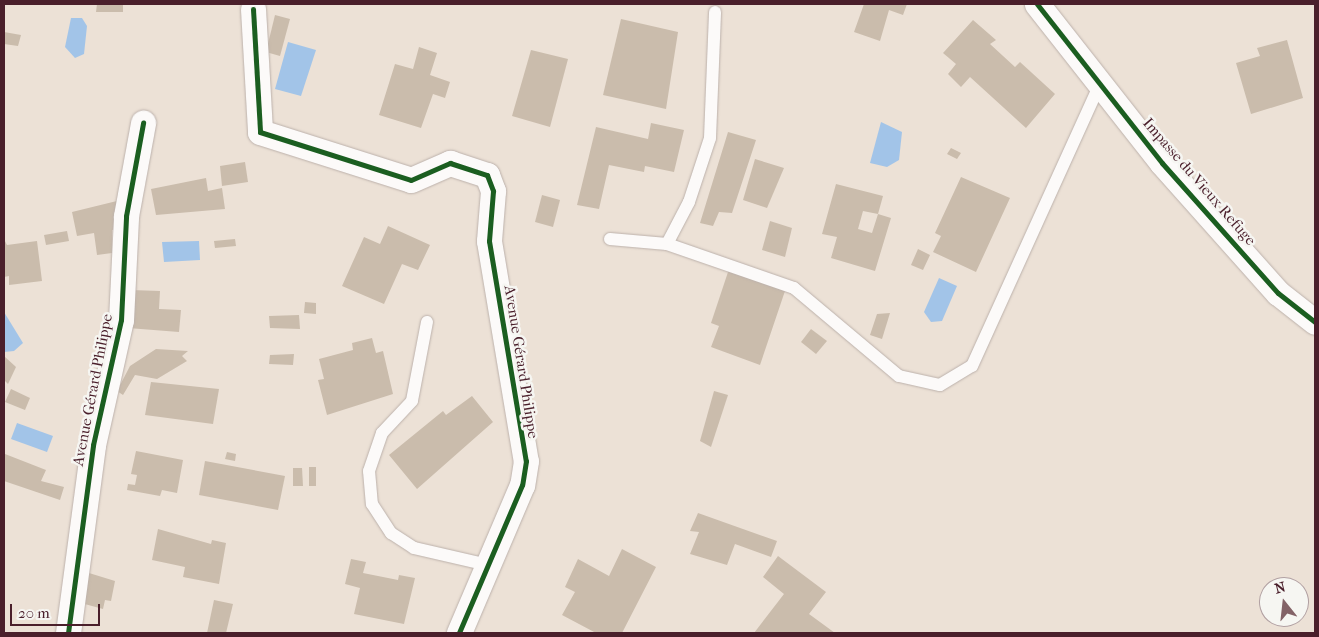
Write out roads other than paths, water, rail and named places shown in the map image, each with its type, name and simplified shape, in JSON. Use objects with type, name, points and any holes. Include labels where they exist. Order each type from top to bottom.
[{"type":"street","name":"Impasse du Vieux Refuge","points":[[1037,4],[1162,163],[1278,293],[1315,322]]},
{"type":"street","name":"Avenue Gérard Philippe","points":[[253,9],[260,132],[411,180],[450,163],[487,175],[493,191],[489,241],[526,461],[522,485],[459,633]]},
{"type":"street","name":"Avenue Gérard Philippe","points":[[68,633],[93,445],[121,320],[126,216],[143,123]]},
{"type":"lane","points":[[667,244],[688,202],[710,138],[715,12]]},
{"type":"lane","points":[[610,239],[667,244],[794,288],[899,376],[940,385],[972,366],[1100,84]]},
{"type":"lane","points":[[427,322],[412,401],[382,433],[368,471],[372,504],[391,533],[414,548],[488,565]]},
{"type":"water","points":[[71,18],[82,18],[87,26],[84,54],[75,58],[65,47]]},
{"type":"water","points":[[288,42],[316,50],[301,96],[275,89]]},
{"type":"water","points":[[881,122],[902,132],[899,160],[887,167],[870,163]]},
{"type":"water","points":[[199,241],[200,260],[164,262],[162,242]]},
{"type":"water","points":[[939,278],[957,286],[942,321],[931,322],[924,312]]},
{"type":"water","points":[[4,312],[23,343],[14,351],[4,352]]},
{"type":"water","points":[[17,423],[53,436],[47,452],[11,439]]}]
